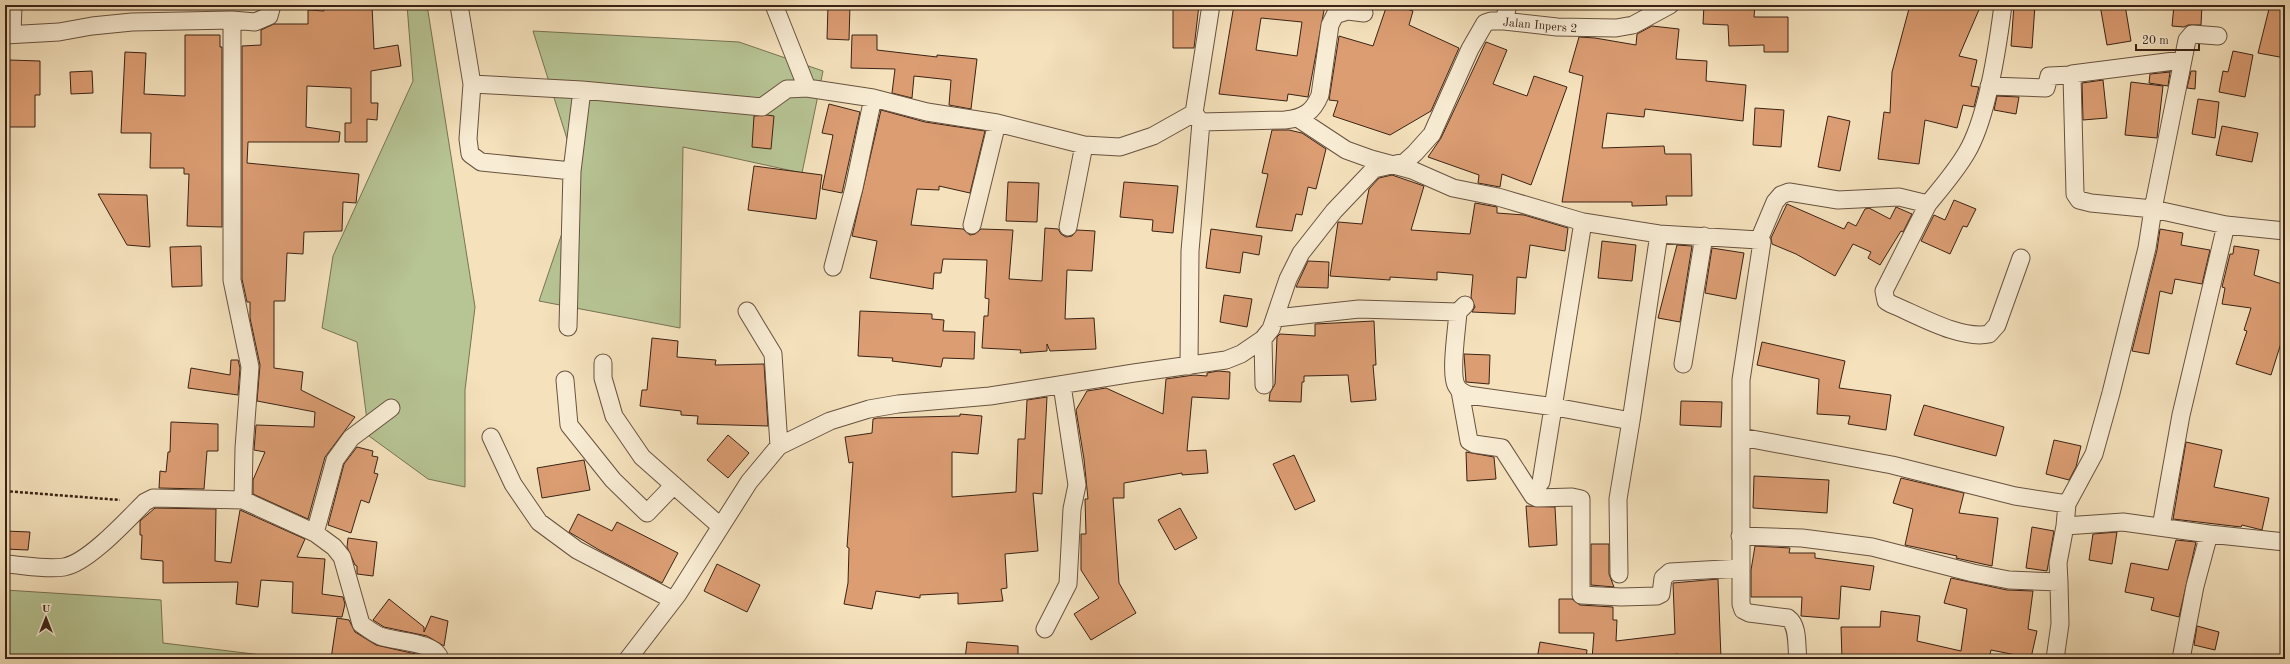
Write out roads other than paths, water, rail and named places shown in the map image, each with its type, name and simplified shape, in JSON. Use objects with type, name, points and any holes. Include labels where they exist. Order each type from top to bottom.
[{"type":"street","points":[[12,5],[9,34],[59,32],[92,26],[132,22],[232,20],[255,22],[269,16],[272,5]]},
{"type":"street","points":[[459,5],[472,84],[468,146],[470,154],[475,160],[481,162],[572,171]]},
{"type":"street","points":[[774,5],[807,88]]},
{"type":"street","points":[[1189,366],[1190,250],[1197,117],[1211,5]]},
{"type":"street","points":[[1504,21],[1508,5]]},
{"type":"street","name":"Jalan Inpers 2","points":[[1263,339],[1276,318],[1288,279],[1301,253],[1334,211],[1374,169],[1405,162],[1416,153],[1432,134],[1481,28],[1491,21],[1504,21],[1565,28],[1616,28],[1633,25],[1670,5]]},
{"type":"street","points":[[2003,5],[1989,86],[1980,120],[1968,151],[1948,181],[1928,204],[1884,291],[1886,301],[1957,331],[1973,335],[1989,334],[1997,325],[2021,258]]},
{"type":"street","points":[[472,84],[582,90],[762,107],[787,89],[807,88],[873,98],[927,112],[997,123],[1084,145],[1120,147],[1153,136],[1197,117],[1298,118],[1308,114],[1316,105],[1320,95],[1330,25],[1335,15],[1348,11],[1364,13]]},
{"type":"street","points":[[232,20],[232,280],[250,367],[244,448],[243,500]]},
{"type":"street","points":[[2055,659],[2060,624],[2058,563],[2065,526],[2067,504],[2094,454],[2147,248],[2153,209],[2187,40],[2192,34],[2218,36]]},
{"type":"street","points":[[1989,86],[2046,88],[2049,76],[2072,75],[2182,60]]},
{"type":"street","points":[[2072,75],[2075,194],[2077,198],[2091,203],[2153,209],[2226,225],[2285,231]]},
{"type":"street","points":[[568,327],[572,171],[582,90]]},
{"type":"street","points":[[833,267],[854,188],[873,98]]},
{"type":"street","points":[[1298,118],[1346,150],[1412,170],[1453,188],[1498,197],[1583,222],[1659,234],[1758,240],[1762,242],[1741,380],[1740,536],[1743,610],[1749,613],[1788,618],[1792,621],[1795,627],[1798,659]]},
{"type":"street","points":[[972,225],[997,123]]},
{"type":"street","points":[[1068,227],[1084,145]]},
{"type":"street","points":[[1758,240],[1775,202],[1781,195],[1789,192],[1838,200],[1899,198],[1928,204]]},
{"type":"street","points":[[1541,482],[1555,407],[1583,222]]},
{"type":"street","points":[[2161,527],[2181,415],[2226,225]]},
{"type":"street","points":[[1619,574],[1618,499],[1659,234]]},
{"type":"street","points":[[1683,364],[1704,236]]},
{"type":"street","points":[[1276,318],[1359,309],[1461,309],[1454,373],[1456,384],[1460,391],[1469,441],[1474,444],[1502,448],[1534,496],[1572,497],[1581,499],[1580,592],[1584,596],[1657,596],[1661,594],[1663,578],[1670,572],[1741,568]]},
{"type":"street","points":[[746,311],[772,354],[779,446]]},
{"type":"street","points":[[628,659],[673,600],[749,482],[779,446],[830,421],[869,409],[898,404],[990,396],[1226,360],[1241,354],[1263,339]]},
{"type":"street","points":[[1263,339],[1264,385]]},
{"type":"street","points":[[603,363],[603,378],[614,416],[642,457],[720,526]]},
{"type":"street","points":[[565,380],[569,425],[613,480],[641,508],[647,513],[674,485]]},
{"type":"street","points":[[1045,629],[1068,584],[1072,508],[1077,485],[1062,385]]},
{"type":"street","points":[[1460,391],[1468,395],[1555,407],[1631,421]]},
{"type":"street","points":[[315,533],[335,460],[351,438],[391,408]]},
{"type":"street","points":[[491,436],[513,484],[539,522],[577,550],[673,600]]},
{"type":"street","points":[[1741,437],[1892,465],[2015,496],[2067,504]]},
{"type":"street","points":[[5,564],[63,568],[73,565],[91,553],[145,502],[153,498],[243,500],[315,533],[334,547],[342,557],[361,624],[380,636],[428,647],[438,654],[440,659]]},
{"type":"street","points":[[2065,526],[2123,522],[2209,534],[2285,542]]},
{"type":"street","points":[[2180,659],[2195,586],[2209,534]]},
{"type":"street","points":[[1740,536],[1802,538],[1872,547],[1973,573],[2009,580],[2059,582]]}]
